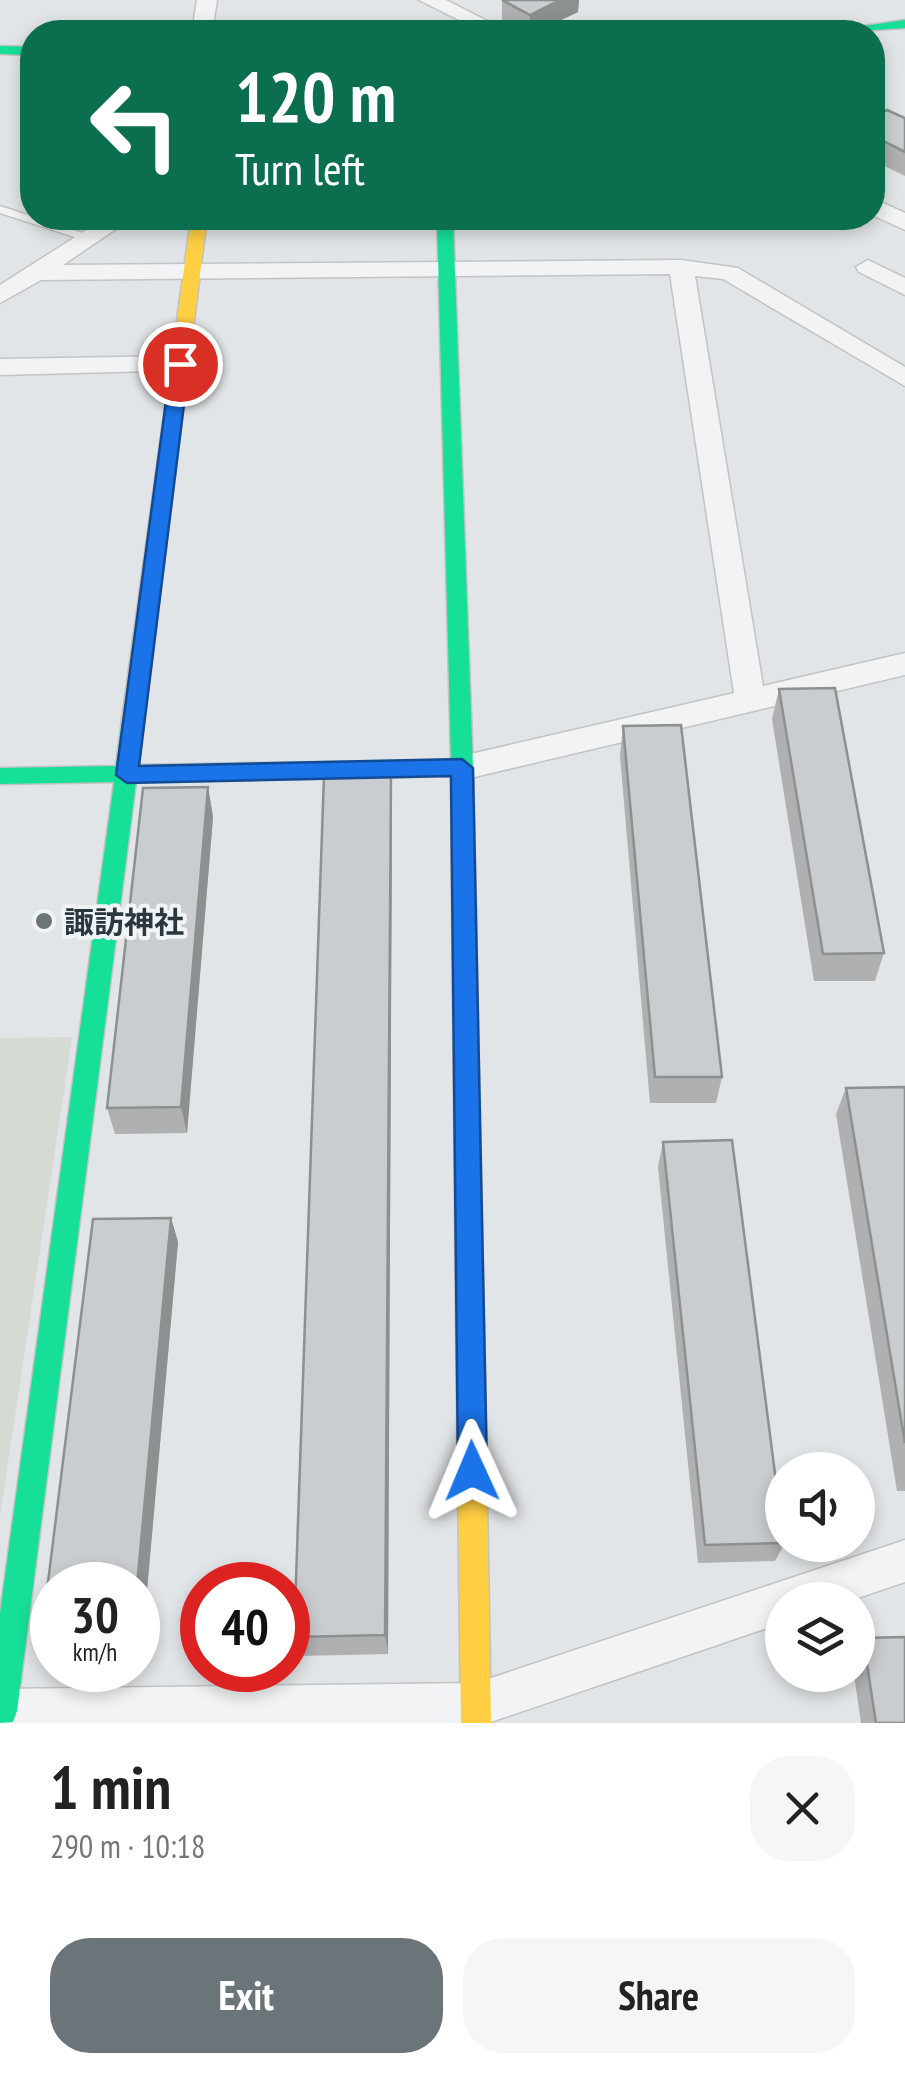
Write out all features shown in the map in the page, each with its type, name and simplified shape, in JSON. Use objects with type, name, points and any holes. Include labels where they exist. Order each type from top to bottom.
[{"type":"street","points":[[430,0],[473,20]]},
{"type":"street","points":[[0,296],[101,230]]},
{"type":"street","points":[[198,230],[1,1711],[476,1714],[765,1608]]},
{"type":"street","points":[[445,230],[462,768],[476,1714]]},
{"type":"street","points":[[34,274],[681,267],[728,273],[905,378]]},
{"type":"street","points":[[681,267],[750,702]]},
{"type":"street","points":[[868,267],[905,288]]},
{"type":"street","points":[[0,367],[180,364]]},
{"type":"street","points":[[0,776],[462,768],[905,664]]},
{"type":"street","points":[[841,1582],[905,1560]]},
{"type":"lane","points":[[65,230],[88,238]]},
{"type":"shaded area","points":[[72,1037],[0,1516],[0,1038]]},
{"type":"building","points":[[502,0],[560,0],[530,15]]},
{"type":"building","points":[[885,111],[905,118],[905,152],[885,142]]},
{"type":"building","points":[[835,688],[884,953],[823,954],[779,689]]},
{"type":"building","points":[[681,725],[722,1077],[655,1077],[623,726]]},
{"type":"building","points":[[391,774],[385,1635],[310,1637],[310,1562],[297,1562],[324,775]]},
{"type":"building","points":[[208,787],[181,1107],[107,1108],[143,788]]},
{"type":"building","points":[[905,1087],[905,1443],[846,1088]]},
{"type":"building","points":[[732,1140],[772,1452],[765,1452],[765,1543],[705,1545],[663,1142]]},
{"type":"building","points":[[171,1218],[139,1562],[51,1562],[93,1219]]},
{"type":"building","points":[[905,1637],[905,1723],[876,1723],[871,1692],[875,1692],[875,1638]]},
{"type":"traffic: fast","points":[[885,27],[905,24]]},
{"type":"traffic: fast","points":[[0,50],[20,51]]},
{"type":"traffic: fast","points":[[445,230],[462,768],[470,1326]]},
{"type":"traffic: fast","points":[[2,1711],[133,720]]},
{"type":"traffic: fast","points":[[0,776],[462,768]]},
{"type":"traffic: slow","points":[[133,720],[197,230]]},
{"type":"traffic: slow","points":[[470,1326],[476,1723]]},
{"type":"place","name":"諏訪神社","points":[[44,921]]},
{"type":"route","points":[[180,364],[127,775],[462,768],[472,1471]]}]
